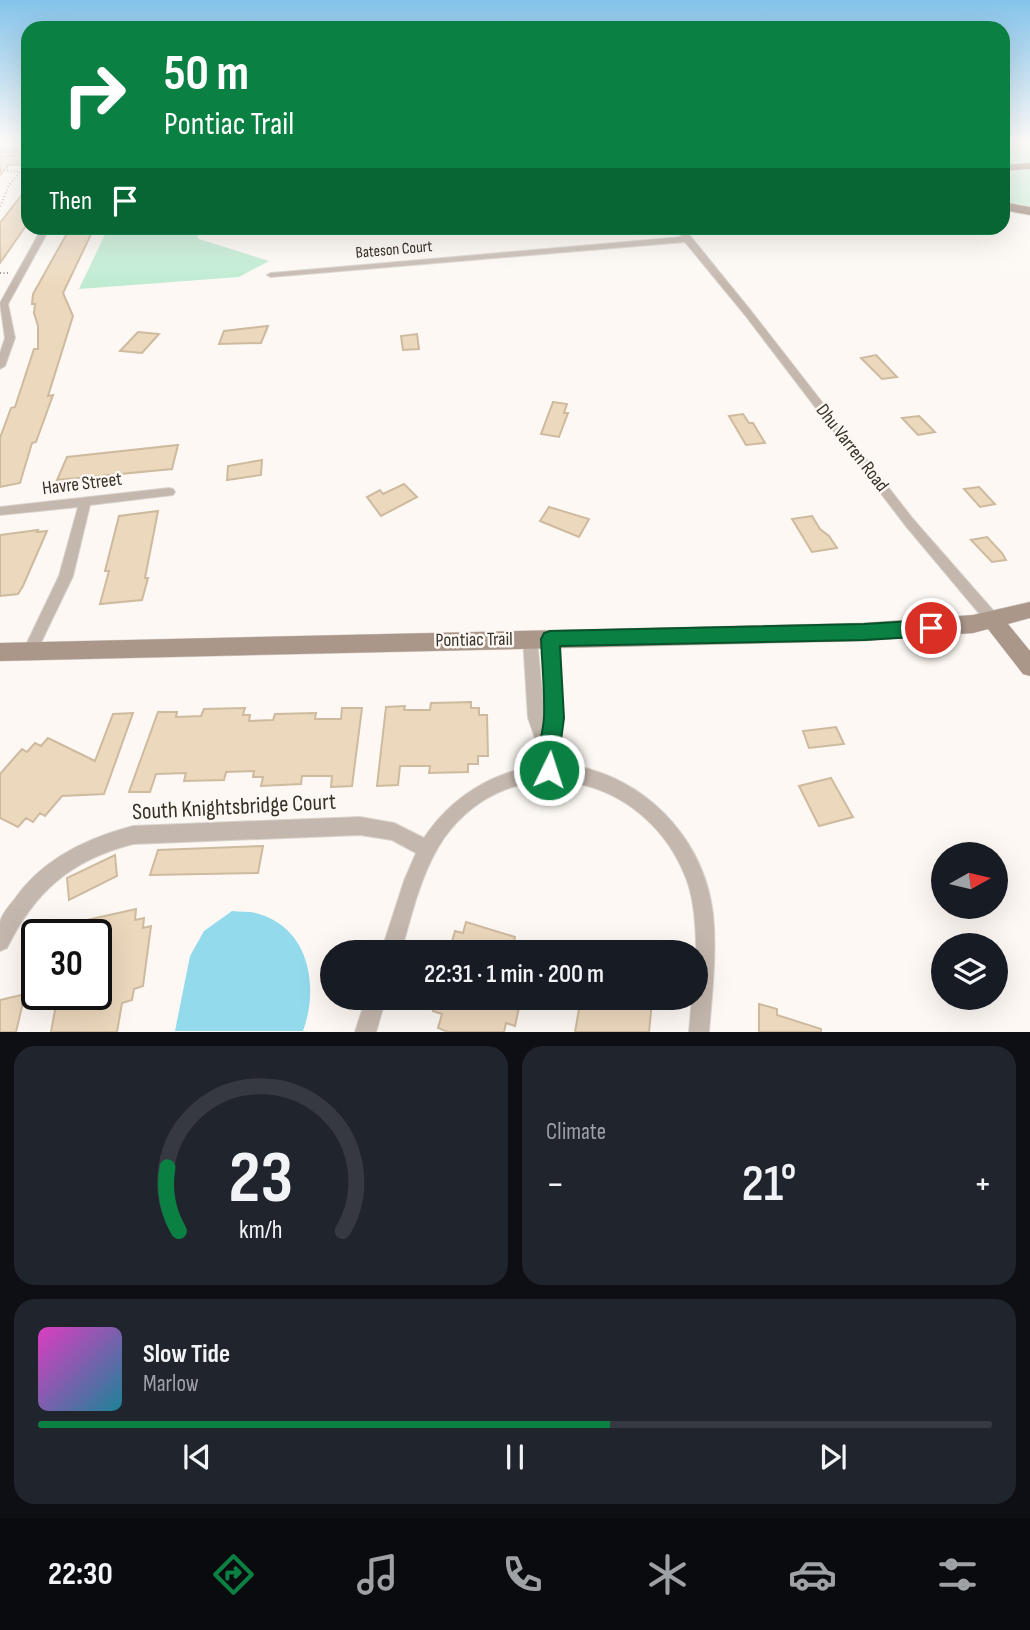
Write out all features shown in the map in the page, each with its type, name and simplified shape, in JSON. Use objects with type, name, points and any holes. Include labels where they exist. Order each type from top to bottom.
[{"type":"highway","points":[[1010,207],[1030,211]]},
{"type":"main road","name":"Pontiac Trail","points":[[0,652],[877,632],[957,626],[1030,610]]},
{"type":"main road","name":"Dhu Varren Road","points":[[993,620],[1030,667]]},
{"type":"street","points":[[0,366],[10,338],[4,303],[42,235]]},
{"type":"street","name":"Dhu Varren Road","points":[[684,235],[909,522],[993,620]]},
{"type":"street","name":"Bateson Court","points":[[271,275],[688,239]]},
{"type":"street","name":"Havre Street","points":[[0,511],[169,492]]},
{"type":"street","points":[[30,651],[66,576],[85,502]]},
{"type":"street","points":[[540,639],[536,718],[548,761]]},
{"type":"street","points":[[395,940],[426,849],[451,816],[471,799],[548,761],[612,783],[634,796],[672,834],[684,853],[701,901],[705,931],[699,1031]]},
{"type":"street","name":"South Knightsbridge Court","points":[[0,941],[7,926],[43,878],[66,860],[112,839],[132,835],[360,826],[394,832],[426,849]]},
{"type":"street","points":[[365,1031],[372,1010]]},
{"type":"path","points":[[0,273],[8,273]]},
{"type":"green space","points":[[1010,190],[1030,190],[1030,206],[1010,203]]},
{"type":"green space","points":[[105,235],[197,235],[199,239],[269,261],[239,277],[79,289]]},
{"type":"water","points":[[232,911],[256,913],[276,922],[290,933],[300,946],[310,979],[308,1014],[303,1031],[175,1031],[190,956],[204,931]]},
{"type":"building","points":[[21,196],[21,233],[0,263],[0,223]]},
{"type":"building","points":[[66,235],[91,235],[63,293],[73,316],[48,396],[53,395],[36,442],[32,443],[20,483],[0,487],[0,438],[11,408],[15,407],[34,349],[38,349],[33,294]]},
{"type":"building","points":[[268,326],[261,343],[219,344],[224,331]]},
{"type":"building","points":[[138,332],[159,334],[142,353],[120,351]]},
{"type":"building","points":[[417,334],[419,349],[403,350],[401,336]]},
{"type":"building","points":[[876,355],[897,377],[882,379],[861,358]]},
{"type":"building","points":[[553,402],[567,404],[564,413],[568,413],[559,437],[541,434]]},
{"type":"building","points":[[743,414],[749,423],[753,423],[765,443],[746,445],[729,416]]},
{"type":"building","points":[[919,416],[935,432],[918,435],[902,418]]},
{"type":"building","points":[[178,445],[172,469],[57,480],[67,457]]},
{"type":"building","points":[[262,460],[261,475],[227,480],[228,466]]},
{"type":"building","points":[[404,484],[417,497],[381,516],[367,497],[380,490],[383,494]]},
{"type":"building","points":[[979,487],[995,504],[980,507],[964,489]]},
{"type":"building","points":[[549,507],[589,519],[579,537],[540,521]]},
{"type":"building","points":[[158,511],[142,600],[100,604],[119,516]]},
{"type":"building","points":[[812,516],[837,548],[812,552],[792,519]]},
{"type":"building","points":[[38,530],[37,532],[47,531],[23,586],[18,594],[0,596],[0,535]]},
{"type":"building","points":[[987,537],[1006,560],[992,562],[971,540]]},
{"type":"building","points":[[471,702],[471,708],[479,708],[479,715],[487,715],[488,756],[478,756],[478,764],[468,764],[468,772],[429,773],[430,766],[400,766],[398,785],[377,786],[386,707],[405,706],[404,710],[430,710],[431,703]]},
{"type":"building","points":[[245,708],[243,715],[250,715],[249,721],[273,720],[275,714],[316,713],[315,719],[341,719],[342,708],[362,708],[352,786],[331,787],[332,776],[302,776],[301,784],[261,786],[263,777],[253,777],[254,771],[226,772],[224,780],[184,781],[186,773],[156,774],[150,792],[129,792],[158,712],[177,712],[176,717],[201,716],[204,709]]},
{"type":"building","points":[[133,713],[104,794],[62,796],[45,816],[40,813],[33,822],[26,818],[18,827],[0,818],[0,774],[22,749],[27,752],[35,743],[41,746],[48,738],[95,761],[113,714]]},
{"type":"building","points":[[836,727],[844,744],[809,748],[803,731]]},
{"type":"building","points":[[831,778],[853,817],[819,826],[799,786]]},
{"type":"building","points":[[263,846],[258,873],[150,875],[158,850]]},
{"type":"building","points":[[115,855],[117,876],[69,900],[67,878]]},
{"type":"building","points":[[136,909],[135,920],[144,918],[143,928],[151,926],[143,986],[134,989],[132,1000],[122,1003],[117,1032],[51,1032],[55,1010],[112,1010],[112,919],[91,919]]},
{"type":"building","points":[[466,922],[515,937],[514,940],[452,940],[455,931],[463,933]]},
{"type":"building","points":[[21,995],[21,1010],[16,1032],[0,1032],[0,1000]]},
{"type":"building","points":[[759,1004],[777,1009],[777,1015],[821,1029],[821,1032],[759,1032]]},
{"type":"building","points":[[518,1010],[515,1026],[506,1023],[504,1032],[448,1032],[438,1028],[442,1014],[433,1011]]},
{"type":"building","points":[[579,1010],[651,1010],[649,1032],[575,1032]]},
{"type":"route","points":[[549,770],[548,752],[554,718],[550,639],[931,628]]}]
